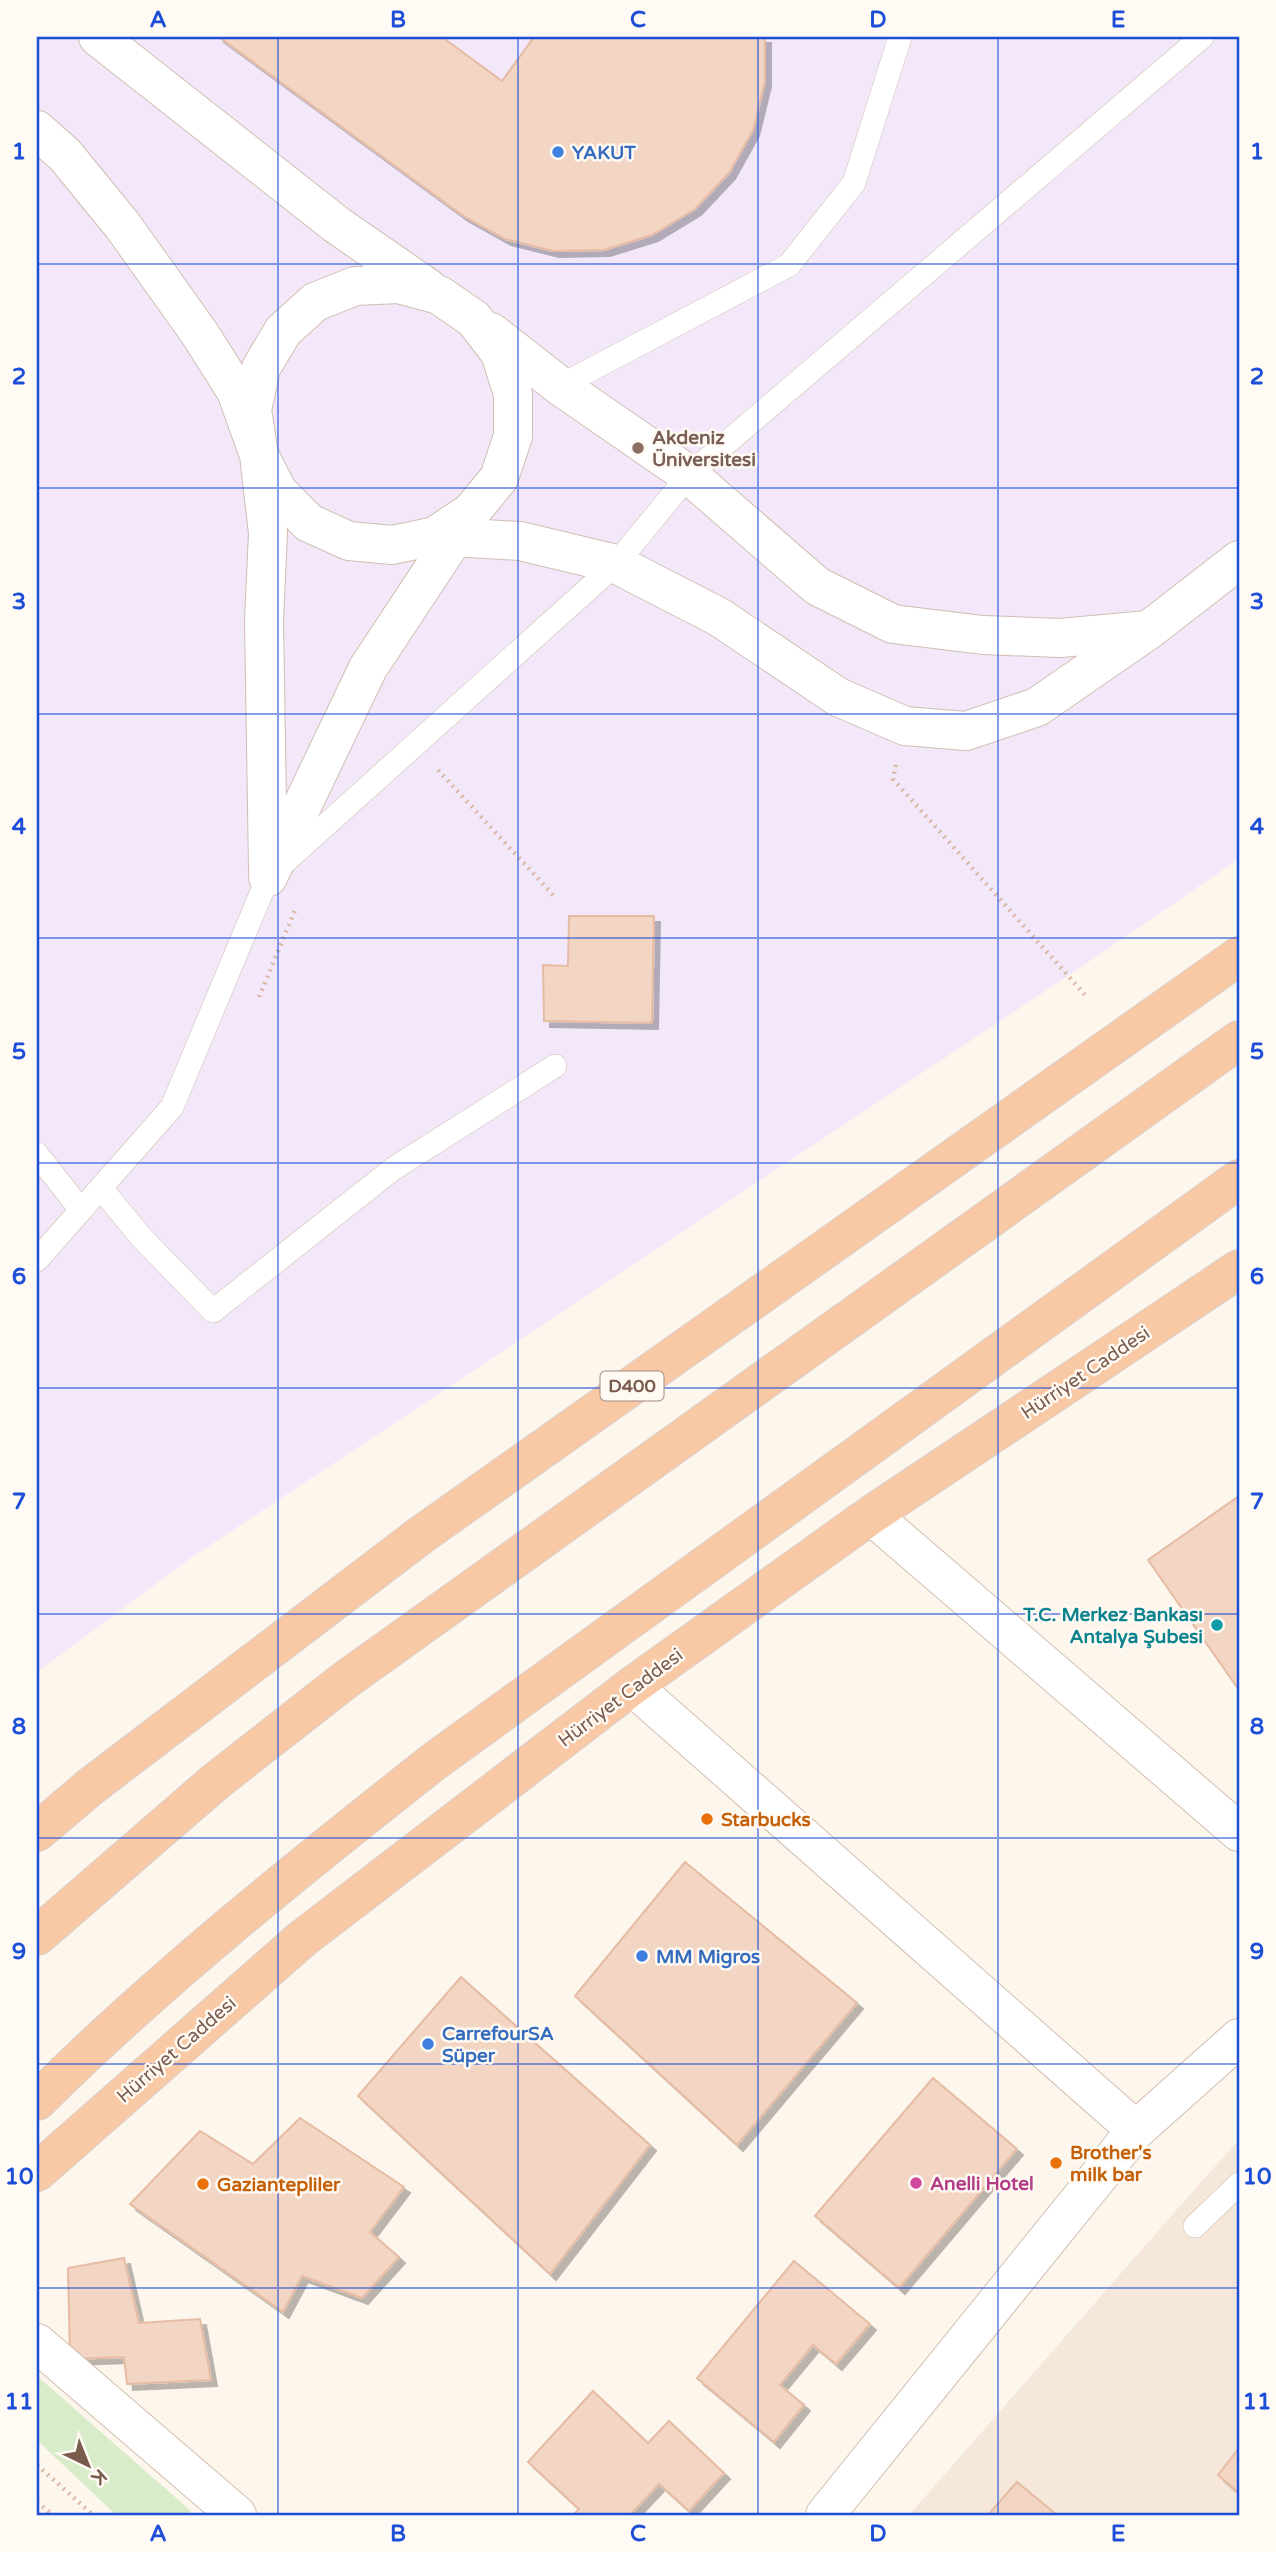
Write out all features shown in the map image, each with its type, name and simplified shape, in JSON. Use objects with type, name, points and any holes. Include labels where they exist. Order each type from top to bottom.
[{"type":"highway","name":"D400","points":[[37,1832],[90,1787],[421,1535],[1239,956]]},
{"type":"highway","points":[[37,1936],[215,1782],[344,1681],[1239,1040]]},
{"type":"highway","points":[[37,2101],[98,2041],[279,1886],[436,1760],[1239,1179]]},
{"type":"highway","name":"Hürriyet Caddesi","points":[[37,2172],[302,1939],[632,1686],[871,1515],[1239,1269]]},
{"type":"street","points":[[98,37],[337,225],[474,319],[560,386],[689,475],[817,586],[893,624],[983,635],[1060,638],[1150,629]]},
{"type":"street","points":[[37,130],[65,155],[114,216],[200,334],[236,391],[259,455],[278,492],[309,523],[349,541],[392,545],[454,528],[616,564],[719,617],[838,696],[905,726],[966,731],[1037,707],[1150,629],[1239,560]]},
{"type":"street","points":[[268,877],[264,621],[268,533],[252,410],[261,368],[283,331],[315,302],[355,286],[398,284],[439,295]]},
{"type":"street","points":[[268,877],[368,668],[454,528],[499,478],[513,436],[513,394],[500,353],[474,319]]},
{"type":"street","points":[[871,1515],[1239,1832]]},
{"type":"street","points":[[632,1686],[1136,2130]]},
{"type":"street","points":[[825,2515],[1136,2130],[1239,2038]]},
{"type":"street","points":[[37,2343],[237,2515]]},
{"type":"lane","points":[[560,386],[789,265],[854,183],[900,37]]},
{"type":"lane","points":[[37,1260],[172,1107],[268,877],[616,564],[689,475],[1202,37]]},
{"type":"lane","points":[[101,1188],[141,1237],[212,1311],[393,1169],[555,1066]]},
{"type":"lane","points":[[37,1154],[81,1210]]},
{"type":"lane","points":[[1195,2226],[1239,2184]]},
{"type":"path","points":[[905,726],[893,779],[1086,996]]},
{"type":"path","points":[[415,746],[556,898]]},
{"type":"path","points":[[258,998],[299,902]]},
{"type":"path","points":[[37,2465],[93,2515]]},
{"type":"path","points":[[37,2502],[54,2515]]},
{"type":"shaded area","name":"Akdeniz Üniversitesi","points":[[37,37],[1239,37],[1239,859],[1068,976],[191,1558],[37,1672]]},
{"type":"shaded area","points":[[1239,2140],[1239,2515],[909,2515],[1200,2183]]},
{"type":"green space","points":[[37,2376],[191,2511],[187,2515],[116,2515],[37,2440]]},
{"type":"building","name":"YAKUT","points":[[219,37],[442,37],[502,81],[534,37],[765,37],[765,81],[753,130],[729,173],[695,209],[652,235],[604,250],[553,251],[505,239],[462,215]]},
{"type":"building","points":[[569,916],[654,916],[652,1023],[544,1021],[543,965],[568,966]]},
{"type":"building","name":"T.C. Merkez Bankası Antalya Şubesi","points":[[1239,1496],[1239,1690],[1148,1560]]},
{"type":"building","points":[[685,1862],[857,2003],[737,2145],[575,1996]]},
{"type":"building","points":[[461,1977],[650,2145],[550,2274],[358,2096]]},
{"type":"building","name":"Anelli Hotel","points":[[933,2078],[1017,2149],[899,2288],[815,2216]]},
{"type":"building","points":[[300,2118],[404,2187],[370,2232],[399,2257],[362,2298],[302,2276],[283,2312],[130,2204],[200,2131],[253,2164]]},
{"type":"building","points":[[124,2258],[139,2323],[200,2319],[211,2380],[127,2384],[124,2357],[70,2359],[68,2268]]},
{"type":"building","points":[[794,2261],[870,2324],[836,2364],[813,2345],[780,2385],[804,2405],[774,2442],[697,2378]]},
{"type":"building","points":[[593,2391],[648,2443],[669,2421],[724,2473],[689,2511],[659,2484],[630,2515],[573,2515],[579,2509],[528,2462]]},
{"type":"building","points":[[1239,2448],[1239,2493],[1218,2475]]},
{"type":"building","points":[[1017,2482],[1057,2515],[988,2515]]},
{"type":"place","name":"YAKUT","points":[[558,152]]},
{"type":"place","name":"Akdeniz Üniversitesi","points":[[638,448]]},
{"type":"place","name":"T.C. Merkez Bankası Antalya Şubesi","points":[[1217,1625]]},
{"type":"place","name":"Starbucks","points":[[707,1819]]},
{"type":"place","name":"MM Migros","points":[[642,1956]]},
{"type":"place","name":"CarrefourSA Süper","points":[[428,2044]]},
{"type":"place","name":"Brother's milk bar","points":[[1056,2163]]},
{"type":"place","name":"Anelli Hotel","points":[[916,2183]]},
{"type":"place","name":"Gaziantepliler","points":[[203,2184]]}]
